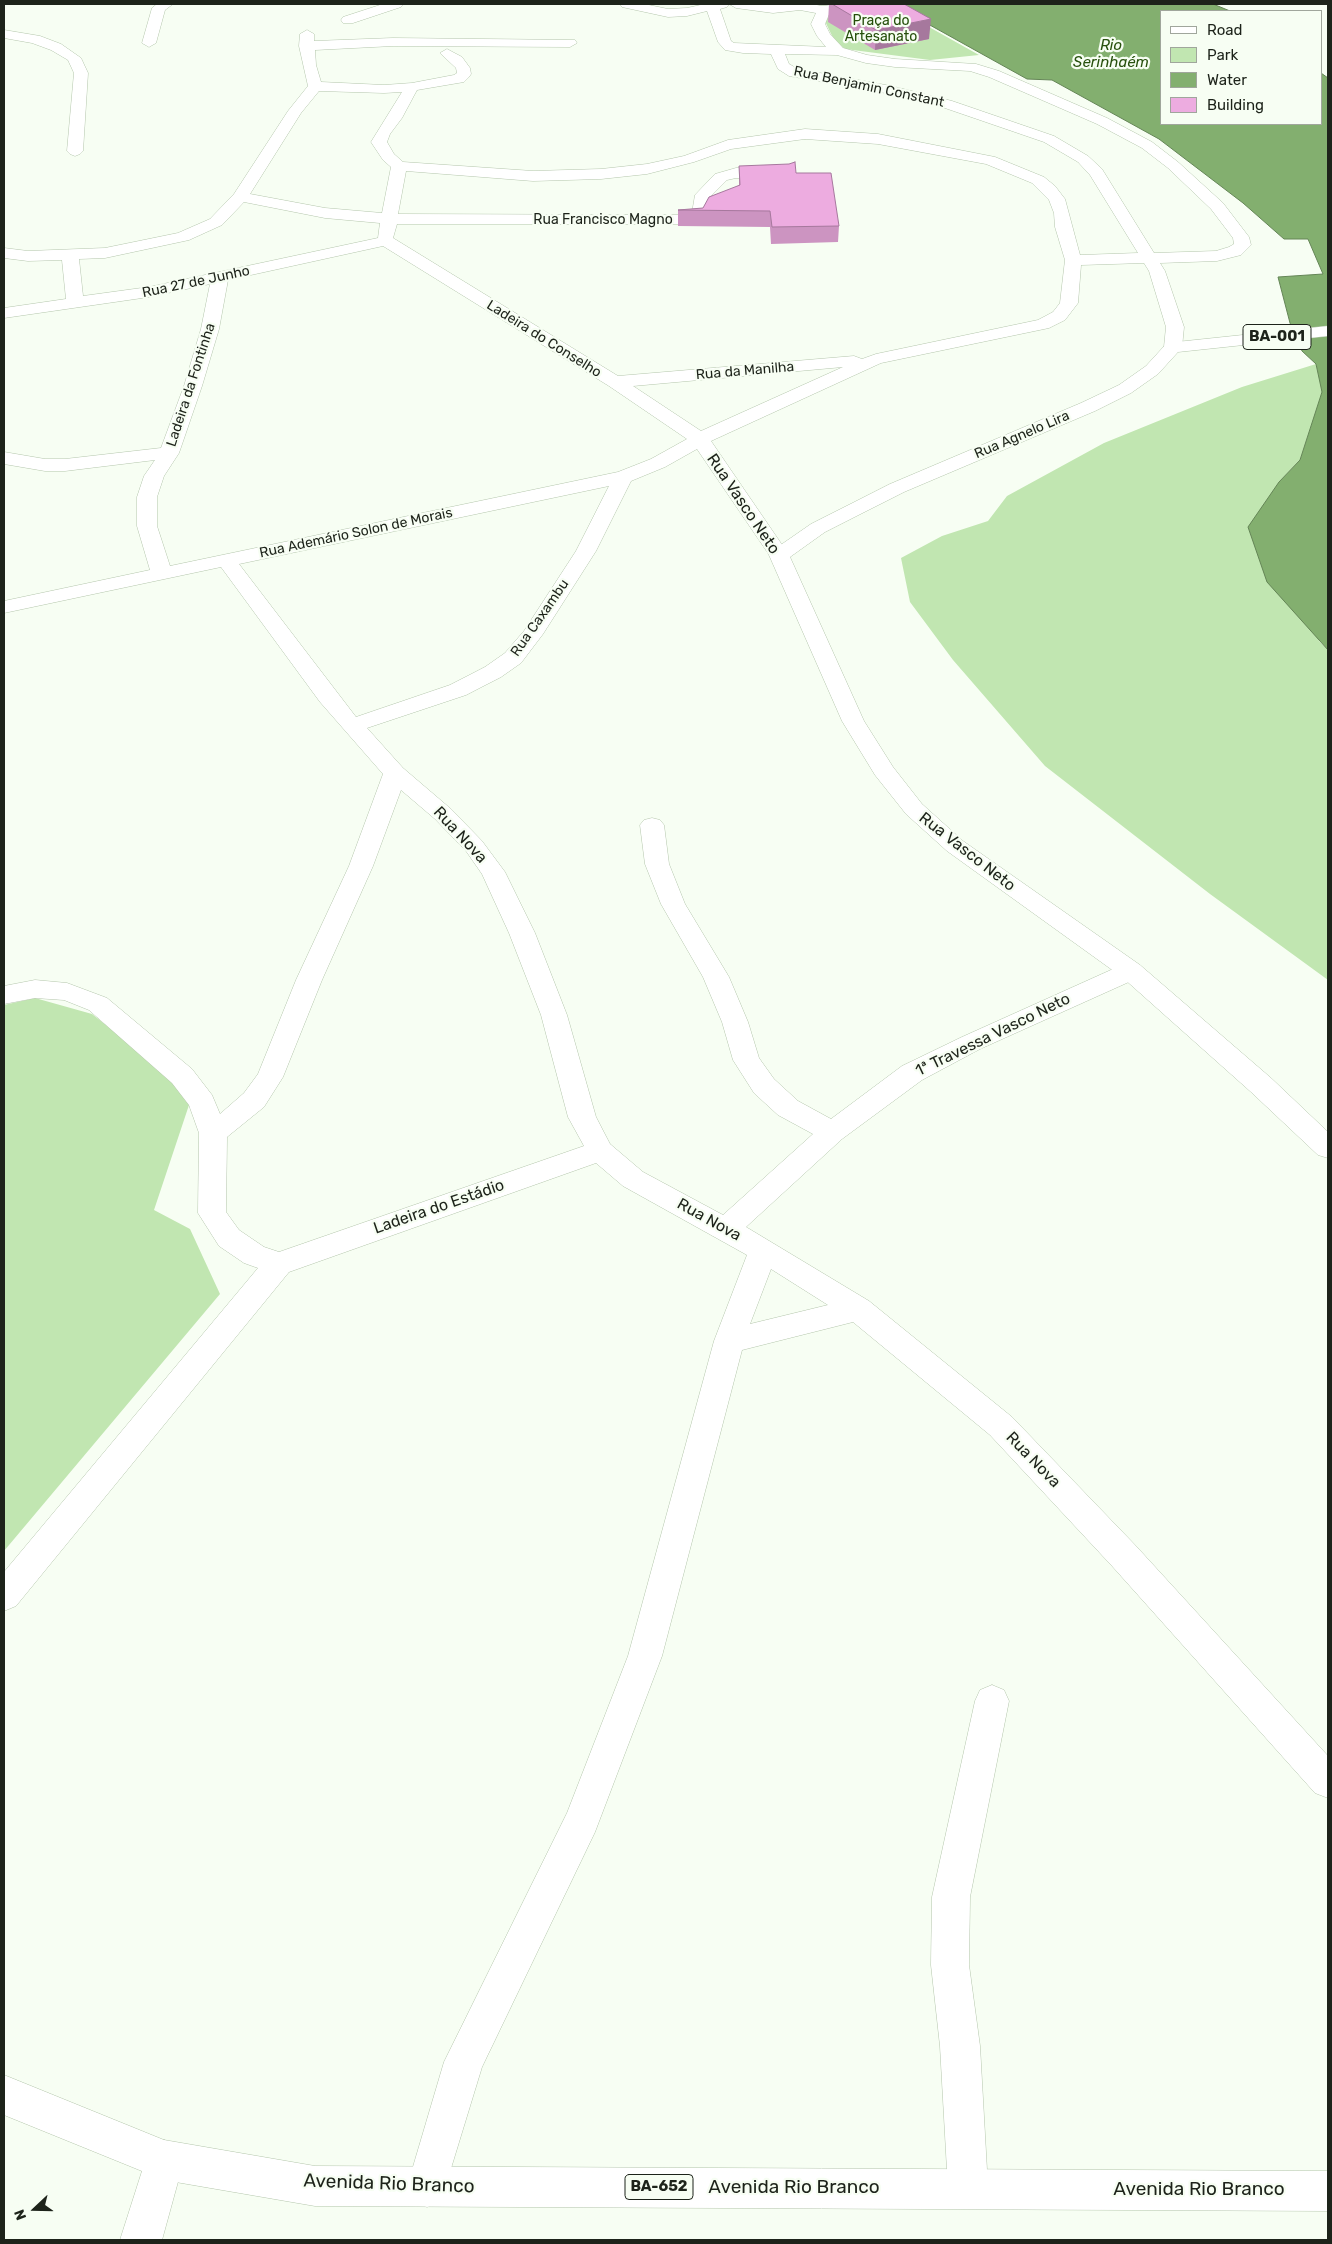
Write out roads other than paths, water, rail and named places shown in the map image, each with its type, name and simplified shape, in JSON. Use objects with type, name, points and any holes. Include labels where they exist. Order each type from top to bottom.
[{"type":"street","points":[[148,43],[159,8],[166,4]]},
{"type":"street","points":[[348,20],[396,4]]},
{"type":"street","points":[[412,88],[395,118],[382,133],[380,142],[388,157],[399,166],[533,176],[601,174],[647,170],[689,159],[728,145],[805,134],[878,139],[990,160],[1038,180],[1049,189],[1062,213],[1063,227],[1073,260],[1217,256],[1235,251],[1243,245],[1241,237],[1217,206],[1147,145],[1084,113],[994,74],[971,67],[894,63],[866,59],[838,51],[736,49],[727,45],[714,4],[687,12],[668,13],[627,4]]},
{"type":"street","points":[[736,4],[773,9],[800,6],[829,7]]},
{"type":"street","points":[[829,7],[818,24],[824,36],[838,51]]},
{"type":"street","points":[[4,34],[35,39],[56,47],[74,58],[81,72],[75,151]]},
{"type":"street","points":[[315,86],[309,65],[306,40],[488,44],[570,42]]},
{"type":"street","points":[[414,56],[467,51],[488,44]]},
{"type":"street","name":"Rua Benjamin Constant","points":[[776,50],[783,66],[794,73],[891,90],[932,100],[1026,130],[1064,147],[1083,159],[1096,172],[1148,258]]},
{"type":"street","points":[[315,86],[359,89],[412,88],[459,79],[464,74],[463,68],[458,60],[447,53]]},
{"type":"street","points":[[309,65],[328,63]]},
{"type":"street","points":[[4,253],[28,256],[70,256],[132,249],[183,237],[216,222],[240,196],[295,111],[315,86]]},
{"type":"street","points":[[386,241],[399,166]]},
{"type":"street","name":"Rua Francisco Magno","points":[[391,219],[696,219],[700,214],[703,195],[721,177],[727,174],[788,173]]},
{"type":"street","points":[[240,196],[325,213],[391,219]]},
{"type":"street","name":"Rua 27 de Junho","points":[[4,313],[75,304],[220,278],[386,241]]},
{"type":"street","name":"Ladeira do Conselho","points":[[386,241],[615,382],[700,440]]},
{"type":"street","points":[[70,256],[75,304]]},
{"type":"street","points":[[1148,258],[1157,271],[1175,327],[1173,347]]},
{"type":"street","name":"Rua da Manilha","points":[[615,382],[876,359],[1012,332],[1042,324],[1059,316],[1069,303],[1073,260]]},
{"type":"street","name":"Ladeira da Fontinha","points":[[162,574],[147,526],[147,497],[154,476],[169,453],[193,386],[210,329],[220,278]]},
{"type":"street","name":"BA-001","points":[[1173,347],[1328,331]]},
{"type":"street","name":"Rua Agnelo Lira","points":[[778,555],[818,528],[896,488],[1088,407],[1125,389],[1152,370],[1173,347]]},
{"type":"street","name":"Rua da Manilha","points":[[700,440],[876,359]]},
{"type":"street","name":"Rua Vasco Neto","points":[[700,440],[778,555],[853,721],[883,770],[914,809],[955,846],[1131,971],[1261,1085],[1328,1148]]},
{"type":"street","name":"Rua Ademário Solon de Morais","points":[[4,607],[623,476],[658,463],[700,440]]},
{"type":"street","points":[[4,458],[65,465],[169,453]]},
{"type":"street","points":[[4,479],[28,462]]},
{"type":"street","name":"Rua Caxambu","points":[[352,726],[458,690],[493,672],[513,658],[532,634],[586,551],[623,476]]},
{"type":"street","name":"Rua Nova","points":[[227,561],[328,697],[352,726],[395,773],[443,814],[474,846],[494,872],[522,933],[554,1015],[582,1117],[600,1151],[633,1179],[763,1250],[858,1309],[1001,1426],[1124,1556],[1328,1781]]},
{"type":"street","points":[[213,1133],[254,1100],[270,1077],[310,980],[361,866],[395,773]]},
{"type":"street","points":[[652,825],[657,864],[673,904],[716,977],[735,1022],[746,1060],[764,1086],[788,1108],[832,1132]]},
{"type":"street","name":"1ª Travessa Vasco Neto","points":[[726,1229],[832,1132],[912,1073],[970,1042],[1131,971]]},
{"type":"street","points":[[4,995],[35,989],[66,992],[98,1004],[126,1026],[182,1076],[202,1102],[213,1133],[212,1213],[229,1238],[254,1255],[279,1264],[4,1596]]},
{"type":"street","name":"Ladeira do Estádio","points":[[279,1264],[600,1151]]},
{"type":"street","points":[[427,2187],[464,2062],[582,1820],[645,1656],[729,1341],[763,1250]]},
{"type":"street","points":[[729,1341],[858,1309]]},
{"type":"street","points":[[968,2188],[960,2046],[950,1965],[951,1897],[992,1701]]},
{"type":"street","name":"Avenida Rio Branco","points":[[4,2095],[164,2160],[315,2186],[1328,2190]]},
{"type":"street","points":[[141,2240],[164,2160]]},
{"type":"water","name":"Rio Serinhaém","points":[[892,4],[1213,4],[1228,10],[1160,10],[1160,125],[1322,125],[1322,74],[1328,78],[1328,650],[1267,582],[1248,527],[1279,482],[1300,460],[1322,392],[1316,364],[1302,351],[1290,323],[1278,277],[1323,274],[1308,239],[1284,239],[1243,203],[1159,139],[1052,80],[1027,79]]},
{"type":"park label","name":"Praça do Artesanato","points":[[881,30]]}]
